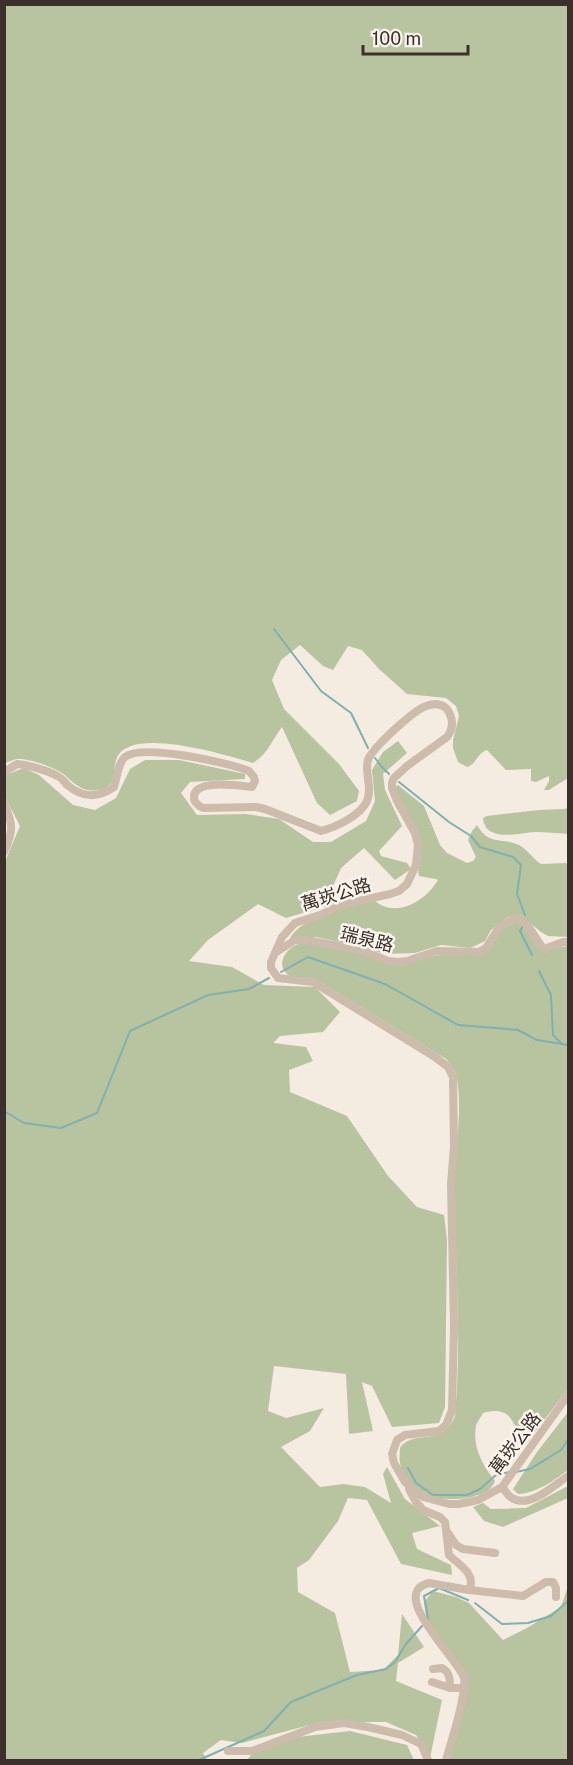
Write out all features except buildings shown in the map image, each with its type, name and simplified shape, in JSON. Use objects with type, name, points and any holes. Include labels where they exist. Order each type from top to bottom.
[{"type":"street","name":"萬崁公路","points":[[4,772],[17,764],[30,766],[60,777],[79,792],[99,796],[114,787],[121,763],[130,754],[142,752],[202,758],[249,771],[255,781],[252,787],[219,784],[202,787],[194,796],[199,806],[203,808],[256,807],[321,831],[344,822],[367,801],[369,794],[367,763],[371,754],[389,735],[417,710],[433,704],[444,706],[451,716],[451,732],[407,765],[392,783],[397,801],[415,833],[418,845],[416,865],[407,884],[399,891],[341,905],[295,923],[282,937],[274,954]]},
{"type":"street","points":[[4,803],[12,823],[12,832],[4,852]]},
{"type":"street","name":"瑞泉路","points":[[274,954],[295,940],[361,950],[388,961],[398,962],[437,951],[479,952],[486,948],[500,926],[517,918],[528,926],[544,949],[568,942]]},
{"type":"street","points":[[274,954],[271,968],[278,978],[313,982],[435,1057],[448,1067],[453,1077],[452,1410],[446,1425],[439,1431],[405,1435],[397,1440],[392,1454],[416,1502],[423,1510],[440,1517],[445,1522],[449,1556],[466,1569],[472,1581],[469,1590]]},
{"type":"street","name":"萬崁公路","points":[[405,1482],[423,1497],[449,1504],[478,1500],[502,1487],[568,1395]]},
{"type":"street","points":[[502,1487],[511,1498],[522,1501],[533,1498],[568,1476]]},
{"type":"street","points":[[447,1532],[456,1545],[463,1549],[495,1553]]},
{"type":"street","points":[[446,1761],[465,1688],[463,1675],[432,1633],[415,1600],[415,1593],[423,1584],[429,1583],[523,1596],[546,1582],[553,1582],[556,1597]]},
{"type":"street","points":[[433,1669],[445,1670],[450,1680],[450,1688]]},
{"type":"street","points":[[432,1682],[450,1688],[465,1688]]},
{"type":"street","points":[[228,1751],[252,1751],[315,1726],[344,1724],[402,1735],[421,1744],[428,1761]]},
{"type":"green space","points":[[4,5],[568,5],[568,778],[549,790],[544,790],[549,776],[536,782],[531,781],[531,769],[506,770],[487,750],[470,766],[467,767],[458,762],[453,748],[459,716],[456,706],[446,698],[407,694],[362,650],[348,646],[333,670],[323,666],[300,645],[281,660],[272,680],[284,709],[339,764],[359,791],[357,801],[330,815],[317,803],[282,727],[266,751],[253,763],[209,751],[174,745],[143,743],[131,746],[120,752],[110,784],[105,788],[91,791],[80,787],[62,773],[46,765],[23,759],[5,763]]},
{"type":"green space","points":[[398,741],[407,753],[383,774],[385,790],[402,826],[379,851],[381,856],[407,863],[411,869],[395,880],[364,848],[341,868],[333,886],[336,903],[286,918],[258,904],[208,940],[189,961],[232,967],[264,985],[315,987],[340,1012],[323,1032],[280,1036],[273,1043],[306,1047],[313,1061],[289,1070],[290,1092],[347,1116],[388,1176],[417,1207],[444,1215],[447,1240],[445,1407],[439,1423],[392,1427],[372,1386],[362,1382],[373,1431],[349,1434],[346,1374],[274,1366],[268,1411],[286,1418],[324,1408],[310,1431],[281,1447],[320,1487],[343,1484],[365,1487],[391,1503],[383,1474],[387,1467],[405,1499],[440,1526],[412,1533],[417,1549],[451,1565],[452,1575],[401,1564],[367,1500],[348,1498],[338,1521],[309,1560],[297,1568],[298,1592],[335,1613],[350,1672],[383,1670],[398,1655],[402,1614],[424,1647],[398,1663],[396,1681],[442,1700],[430,1758],[416,1735],[386,1722],[321,1722],[242,1743],[221,1740],[203,1753],[207,1760],[5,1760],[4,864],[20,826],[5,797],[5,775],[24,768],[39,775],[73,805],[95,810],[116,798],[130,769],[145,760],[179,760],[245,774],[245,779],[190,782],[181,793],[197,815],[245,814],[279,819],[313,842],[331,842],[366,821],[375,801],[372,770],[383,752]]},
{"type":"green space","points":[[398,785],[424,806],[440,845],[447,853],[467,863],[476,857],[468,840],[477,825],[486,836],[519,845],[541,864],[566,863],[568,866],[568,937],[548,936],[520,915],[502,921],[491,930],[485,941],[470,948],[441,945],[415,953],[384,954],[316,937],[290,938],[305,924],[316,918],[353,905],[374,900],[391,908],[409,905],[425,895],[438,880],[419,876],[420,844],[394,788]]},
{"type":"green space","points":[[568,808],[568,834],[535,832],[512,835],[496,834],[485,826],[483,818],[487,816]]},
{"type":"green space","points":[[516,922],[525,926],[536,944],[556,948],[568,946],[568,1385],[567,1390],[525,1445],[521,1445],[510,1417],[499,1411],[483,1413],[476,1426],[477,1449],[486,1469],[495,1481],[485,1492],[476,1496],[457,1499],[438,1498],[426,1494],[411,1483],[401,1468],[400,1448],[413,1439],[442,1432],[455,1416],[458,1330],[454,1174],[459,1120],[459,1093],[456,1076],[446,1059],[320,982],[288,975],[282,965],[285,954],[293,946],[304,943],[347,950],[399,966],[436,956],[477,955],[502,928]]},
{"type":"green space","points":[[568,1412],[568,1470],[538,1489],[518,1494],[513,1489],[537,1452]]},
{"type":"green space","points":[[568,1486],[568,1498],[503,1527],[484,1521],[473,1507],[483,1503],[491,1509],[526,1508]]},
{"type":"green space","points":[[568,1586],[568,1760],[449,1760],[466,1676],[428,1628],[424,1602],[433,1591],[469,1603],[503,1640],[561,1607]]},
{"type":"green space","points":[[350,1731],[407,1745],[414,1760],[247,1760],[252,1754],[297,1737]]},
{"type":"waterway","points":[[274,629],[321,691],[351,713],[368,748]]},
{"type":"waterway","points":[[375,758],[389,774]]},
{"type":"waterway","points":[[399,782],[449,822],[471,836],[480,847],[513,857],[521,865],[517,894],[525,915]]},
{"type":"waterway","points":[[523,926],[520,931],[532,955]]},
{"type":"waterway","points":[[281,972],[308,957],[385,984],[458,1025],[518,1030],[537,1040],[568,1045]]},
{"type":"waterway","points":[[539,971],[551,995],[553,1035],[561,1043]]},
{"type":"waterway","points":[[4,1111],[24,1123],[61,1128],[97,1113],[130,1031],[208,995],[249,989],[269,978]]},
{"type":"waterway","points":[[516,1472],[530,1469],[561,1450],[568,1440]]},
{"type":"waterway","points":[[408,1468],[416,1483],[433,1495],[467,1495],[480,1489],[496,1475],[510,1472]]},
{"type":"waterway","points":[[428,1619],[424,1596],[439,1588],[468,1600]]},
{"type":"waterway","points":[[475,1603],[502,1624],[528,1623],[551,1616],[568,1601]]},
{"type":"waterway","points":[[199,1760],[264,1731],[291,1702],[357,1675],[386,1669],[395,1662],[406,1644],[422,1626]]}]
